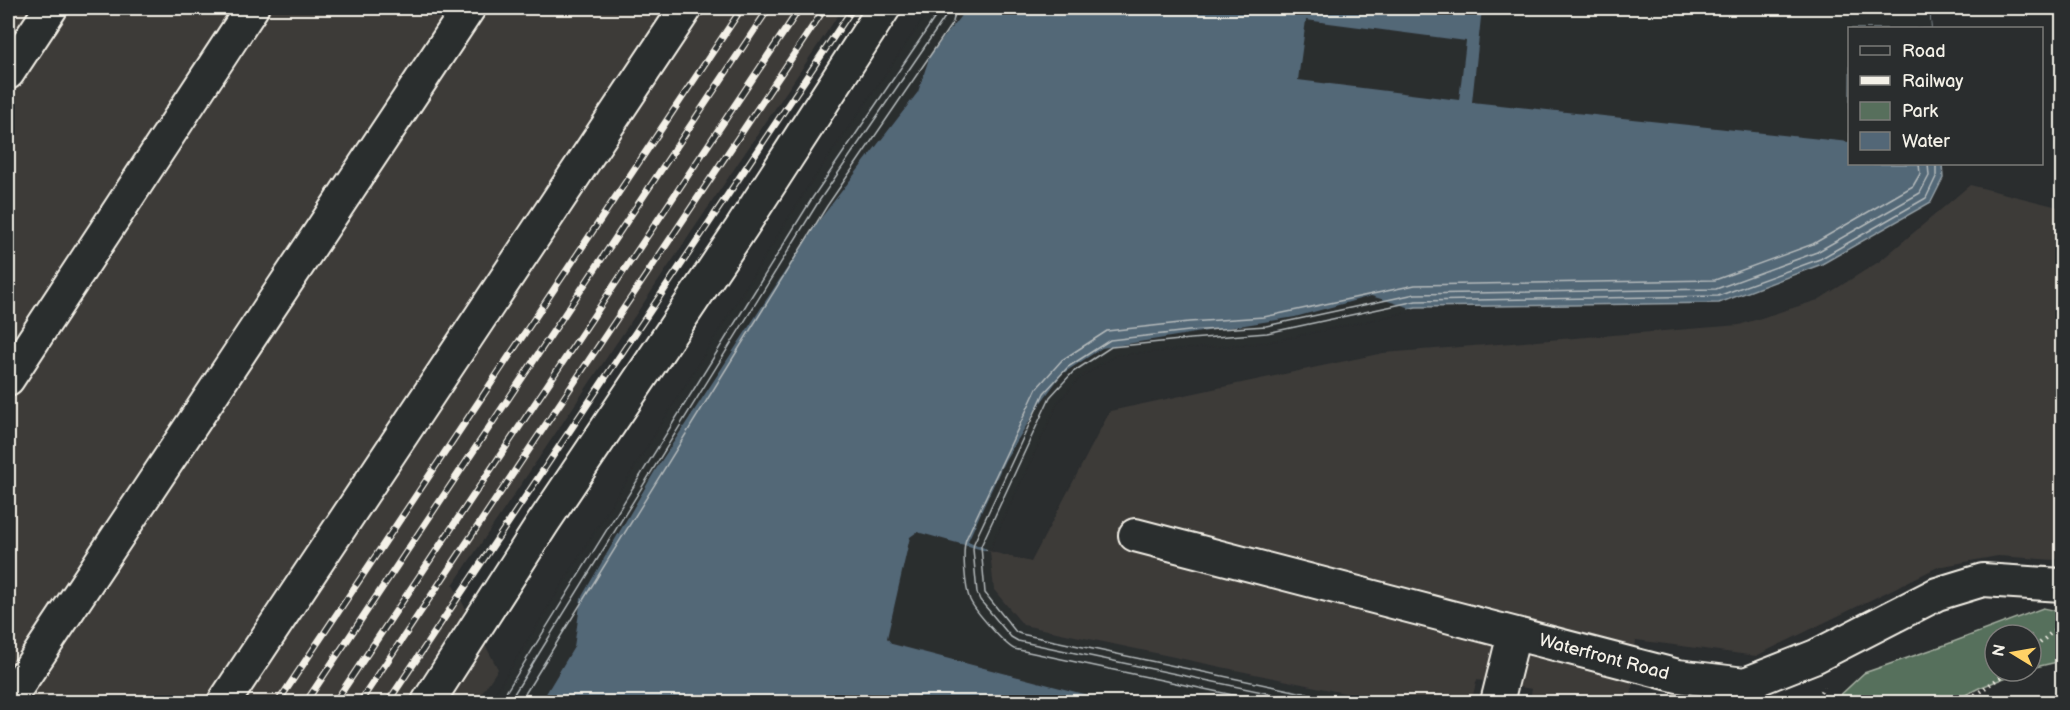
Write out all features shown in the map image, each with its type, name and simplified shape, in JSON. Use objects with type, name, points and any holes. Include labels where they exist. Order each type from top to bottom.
[{"type":"lane","points":[[8,73],[51,8]]},
{"type":"lane","points":[[8,379],[252,8]]},
{"type":"lane","points":[[8,701],[469,8]]},
{"type":"lane","points":[[224,702],[686,8]]},
{"type":"lane","points":[[428,702],[543,523],[742,227],[884,8]]},
{"type":"lane","name":"Waterfront Road","points":[[1135,535],[1678,676],[1745,684],[1816,656],[1937,594],[1983,580],[2062,585]]},
{"type":"lane","points":[[1497,702],[1514,634]]},
{"type":"path","points":[[2043,640],[2062,623]]},
{"type":"path","points":[[1965,702],[1993,683]]},
{"type":"shaded area","points":[[8,8],[843,8],[453,585],[498,669],[476,702],[8,702]]},
{"type":"shaded area","points":[[1970,185],[2062,208],[2062,556],[2054,560],[1998,556],[1938,567],[1756,656],[1636,640],[1631,702],[1529,702],[1532,689],[1477,680],[1471,702],[1114,702],[909,542],[917,532],[1031,562],[1110,411],[1383,353],[1739,325],[1818,300],[1880,261]]},
{"type":"green space","points":[[2043,608],[2062,612],[2062,661],[2043,665],[2043,623],[2003,623]]},
{"type":"green space","points":[[1983,631],[1983,683],[1992,683],[1952,702],[1833,702],[1864,673]]},
{"type":"water","points":[[935,8],[1929,8],[1931,27],[1848,27],[1848,165],[1942,165],[1943,178],[1931,202],[1822,264],[1719,303],[1416,307],[1267,339],[1114,353],[1077,377],[1055,400],[986,548],[991,591],[1021,628],[1376,702],[493,702]]},
{"type":"pier","points":[[931,8],[967,8],[930,55],[918,92],[814,227],[656,469],[581,598],[574,647],[541,702],[490,702],[805,192]]},
{"type":"pier","points":[[1482,8],[1929,8],[1931,27],[1848,27],[1848,142],[1472,102]]},
{"type":"pier","points":[[1306,20],[1466,41],[1459,100],[1298,80]]},
{"type":"pier","points":[[1371,296],[1408,307],[1408,312],[1268,342],[1115,355],[1078,379],[1058,402],[989,550],[968,541],[1005,460],[1042,401],[1062,374],[1102,348],[1295,317]]},
{"type":"pier","points":[[917,532],[990,552],[994,590],[1023,625],[1379,702],[1114,702],[892,644],[887,638],[910,537]]},
{"type":"railway","points":[[278,702],[742,8]]},
{"type":"railway","points":[[306,702],[769,8]]},
{"type":"railway","points":[[335,702],[800,8]]},
{"type":"railway","points":[[360,702],[825,8]]},
{"type":"railway","points":[[388,702],[853,8]]}]
